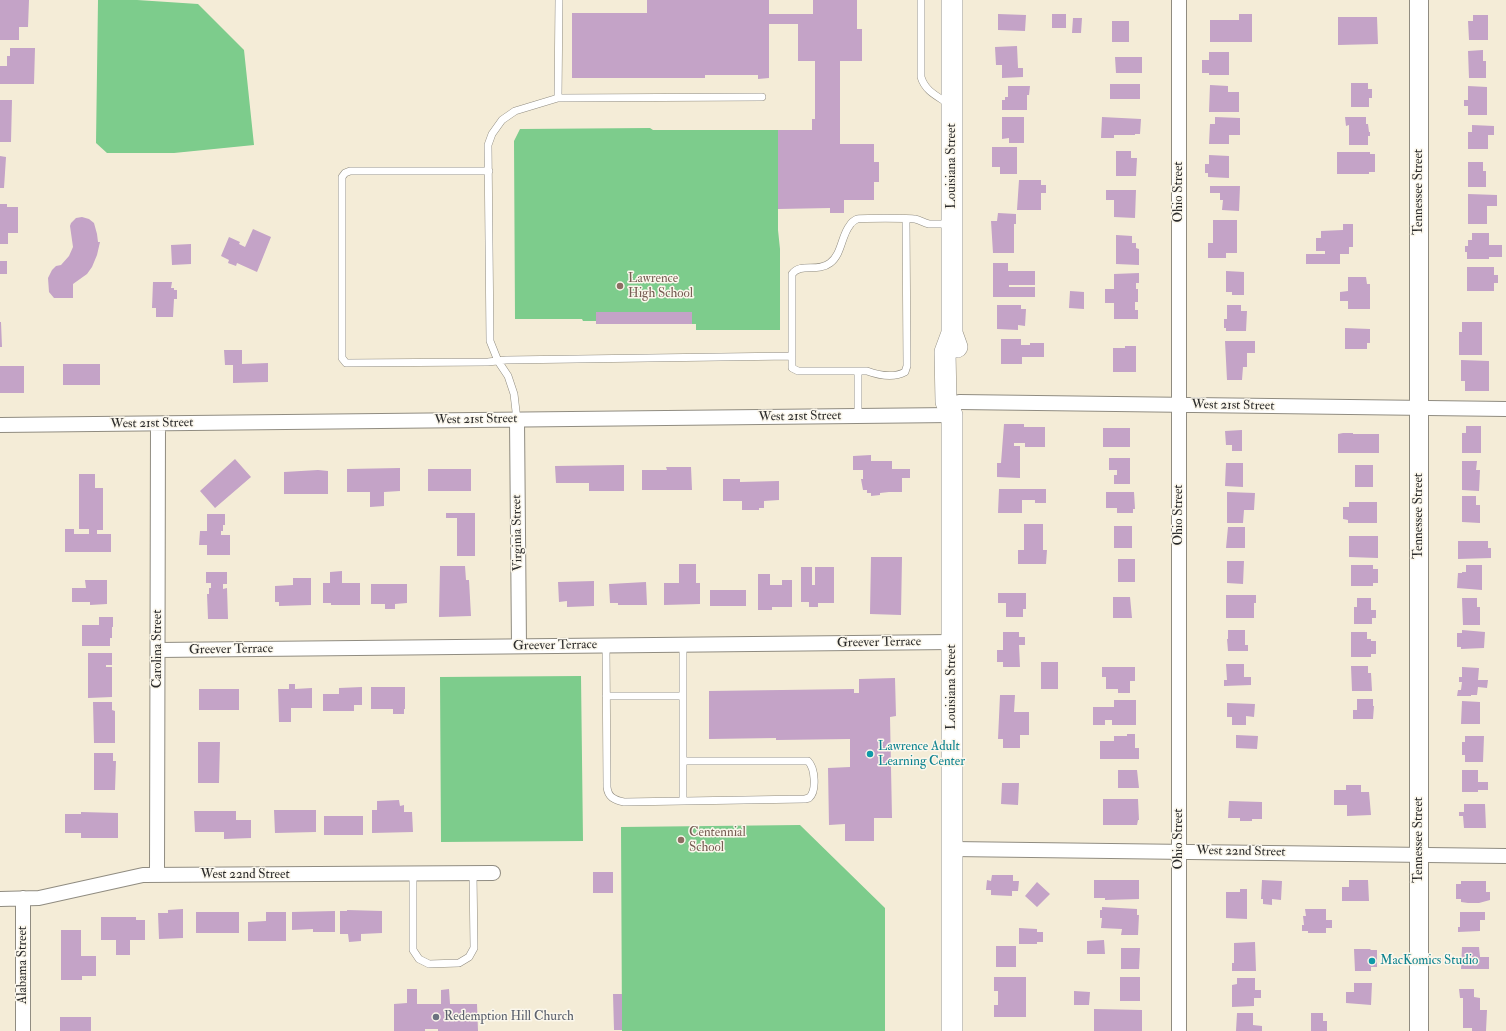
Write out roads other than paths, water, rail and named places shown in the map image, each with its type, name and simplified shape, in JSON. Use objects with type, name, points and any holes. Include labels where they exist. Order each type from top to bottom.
[{"type":"main road","name":"Louisiana Street","points":[[952,0],[952,333],[945,352],[946,402],[955,409],[952,642],[952,1031]]},
{"type":"street","name":"Ohio Street","points":[[1179,0],[1179,1031]]},
{"type":"street","name":"Tennessee Street","points":[[1419,0],[1419,1031]]},
{"type":"street","name":"West 21st Street","points":[[0,425],[858,416],[955,409],[1179,405],[1506,409]]},
{"type":"street","name":"Virginia Street","points":[[517,420],[519,646]]},
{"type":"street","name":"Carolina Street","points":[[157,875],[158,424]]},
{"type":"street","name":"Greever Terrace","points":[[158,650],[952,642]]},
{"type":"street","name":"West 22nd Street","points":[[952,848],[1506,856]]},
{"type":"street","name":"West 22nd Street","points":[[0,899],[39,898],[144,875],[493,873]]},
{"type":"street","name":"Alabama Street","points":[[23,898],[23,1031]]},
{"type":"lane","points":[[558,98],[559,0]]},
{"type":"lane","points":[[921,0],[921,76],[923,85],[930,92],[952,106]]},
{"type":"lane","points":[[517,420],[514,394],[508,376],[498,361],[490,341],[488,145],[492,134],[502,120],[516,111],[558,98],[762,97]]},
{"type":"lane","points":[[489,171],[350,171],[345,173],[342,177],[342,358],[346,363],[488,362],[792,356]]},
{"type":"lane","points":[[906,219],[907,366],[905,372],[901,374],[877,374],[867,371],[798,371],[792,368],[792,274],[795,270],[800,268],[823,267],[828,264],[837,255],[850,225],[857,219],[906,219],[915,219],[928,224],[952,224]]},
{"type":"lane","points":[[858,371],[858,416]]},
{"type":"lane","points":[[683,644],[683,801]]},
{"type":"lane","points":[[606,646],[607,792],[610,797],[624,802],[805,799],[809,798],[814,792],[813,768],[808,761],[683,761]]},
{"type":"lane","points":[[606,696],[683,696]]},
{"type":"lane","points":[[413,874],[413,950],[419,959],[429,964],[444,964],[459,963],[469,958],[474,948],[473,873]]},
{"type":"place","name":"Lawrence High School","points":[[620,286]]},
{"type":"place","name":"Lawrence Adult Learning Center","points":[[870,754]]},
{"type":"place","name":"Centennial School","points":[[681,840]]},
{"type":"place","name":"MacKomics Studio","points":[[1372,961]]},
{"type":"place","name":"Redemption Hill Church","points":[[436,1017]]}]
